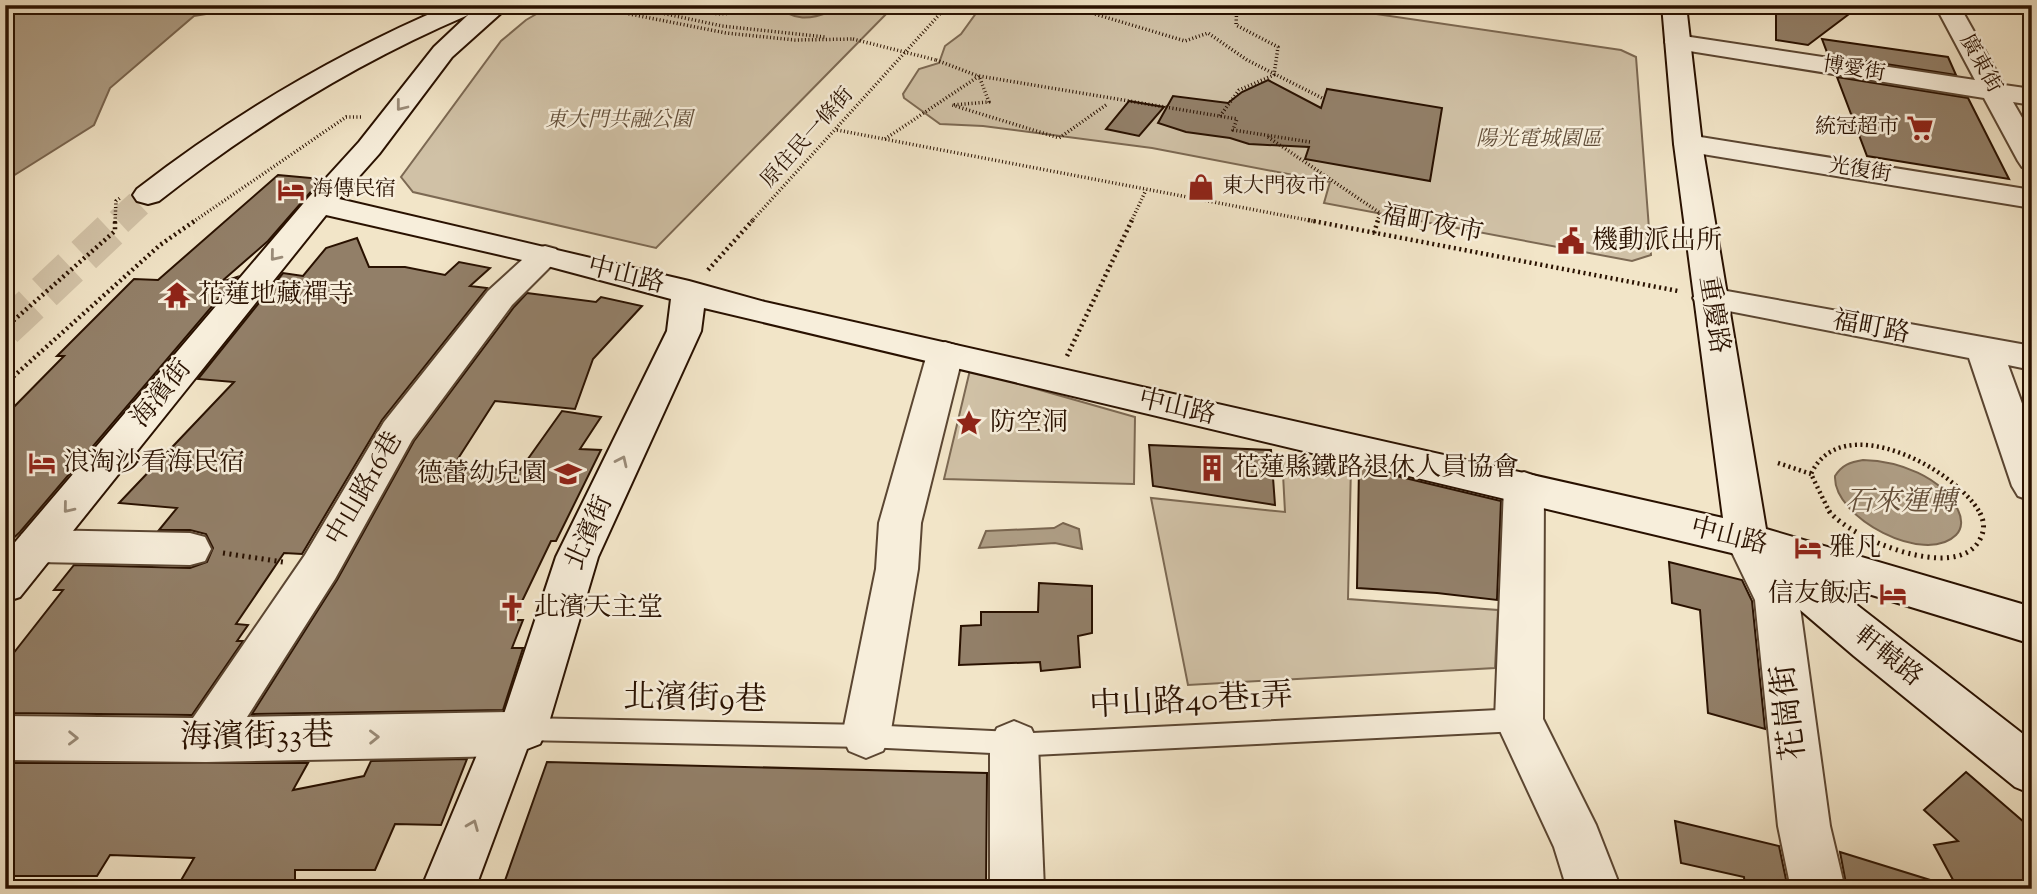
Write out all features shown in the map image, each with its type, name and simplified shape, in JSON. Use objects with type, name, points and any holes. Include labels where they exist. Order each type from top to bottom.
[{"type":"street","points":[[148,195],[205,149],[294,94],[377,48],[471,5]]},
{"type":"street","name":"重慶路","points":[[1674,5],[1688,144],[1747,540]]},
{"type":"street","name":"廣東街","points":[[1947,5],[2032,161]]},
{"type":"street","points":[[294,94],[390,48],[453,40],[505,12]]},
{"type":"street","name":"海濱街","points":[[319,204],[374,168],[430,108],[459,67],[505,12]]},
{"type":"street","name":"海濱街","points":[[5,585],[453,40]]},
{"type":"street","name":"博愛街","points":[[1677,42],[2032,97]]},
{"type":"street","points":[[1995,92],[2032,106]]},
{"type":"street","name":"光復街","points":[[1688,144],[2032,199]]},
{"type":"street","name":"中山路","points":[[319,204],[689,291],[765,313],[1747,540],[2032,626]]},
{"type":"street","name":"中山路16巷","points":[[206,740],[320,567],[397,432],[499,298],[545,256]]},
{"type":"street","name":"北濱街","points":[[448,889],[516,732],[577,557],[684,331],[689,291]]},
{"type":"street","name":"福町路","points":[[1710,298],[2032,358]]},
{"type":"street","points":[[1984,349],[2032,486]]},
{"type":"street","points":[[866,736],[897,569],[900,523],[945,354]]},
{"type":"street","points":[[1524,487],[1519,720],[1578,843],[1594,889]]},
{"type":"street","name":"軒轅路","points":[[1747,540],[1870,643],[2032,771]]},
{"type":"street","name":"花崗街","points":[[1747,540],[1777,600],[1804,826],[1818,889]]},
{"type":"street","points":[[37,546],[191,549]]},
{"type":"street","name":"海濱街33巷","points":[[5,737],[206,740],[516,732]]},
{"type":"street","points":[[1014,743],[1017,889]]},
{"type":"lane","name":"中山路40巷1弄","points":[[866,736],[1014,743],[1519,720]]},
{"type":"lane","name":"北濱街9巷","points":[[516,732],[866,736]]},
{"type":"path","points":[[584,5],[726,33],[795,40],[853,38]]},
{"type":"path","points":[[678,5],[702,13],[735,16],[758,5]]},
{"type":"path","name":"原住民一條街","points":[[689,291],[948,5]]},
{"type":"path","points":[[1065,5],[1185,41],[1208,33],[1274,75],[1324,99]]},
{"type":"path","points":[[1237,5],[1236,25],[1279,47],[1274,75]]},
{"type":"path","points":[[590,7],[625,6],[722,26],[853,38],[936,60],[979,76],[1237,119],[1234,130],[1310,142]]},
{"type":"path","points":[[1220,116],[1238,90],[1274,75]]},
{"type":"path","points":[[979,76],[989,102],[952,105],[1059,138],[1106,106]]},
{"type":"path","points":[[884,139],[979,76]]},
{"type":"path","points":[[5,384],[160,245],[217,205],[346,117],[393,116]]},
{"type":"path","name":"福町夜市","points":[[837,130],[1710,298]]},
{"type":"path","points":[[1264,135],[1380,213],[1374,233]]},
{"type":"path","points":[[1055,381],[1146,190]]},
{"type":"path","points":[[1847,445],[1872,446],[1900,452],[1944,475],[1972,499],[1983,519],[1983,534],[1976,547],[1949,557],[1912,555],[1884,546],[1834,518],[1820,497],[1811,474],[1816,462],[1828,451],[1847,445]]},
{"type":"path","points":[[1778,463],[1811,474]]},
{"type":"path","points":[[191,549],[320,567]]},
{"type":"green space","name":"東大門共融公園","points":[[552,5],[895,5],[656,248],[413,192],[401,177],[501,41],[526,20]]},
{"type":"green space","name":"陽光電城園區","points":[[982,5],[1315,5],[1621,50],[1636,57],[1651,255],[1632,261],[1324,203],[1330,182],[1152,148],[983,126],[940,124],[904,98],[903,94],[919,69],[939,63],[945,46],[961,34]]},
{"type":"green space","points":[[970,370],[1135,417],[1134,484],[944,479]]},
{"type":"green space","points":[[1282,455],[1351,465],[1348,599],[1498,610],[1495,668],[1188,685],[1151,498],[1285,512]]},
{"type":"water","points":[[5,5],[260,5],[194,16],[110,88],[94,125],[5,181]]},
{"type":"water","points":[[780,5],[831,5],[829,12],[802,18],[790,14]]},
{"type":"water","name":"石來運轉","points":[[1863,460],[1904,467],[1941,488],[1951,498],[1959,513],[1961,523],[1956,535],[1942,543],[1924,545],[1883,533],[1864,521],[1838,492],[1835,476],[1847,465]]},
{"type":"water","points":[[1063,523],[1079,529],[1082,549],[1055,543],[979,548],[986,531],[1054,528]]},
{"type":"building","points":[[1776,5],[1861,5],[1808,45],[1776,40]]},
{"type":"building","points":[[1822,39],[1948,57],[1956,75],[1828,55]]},
{"type":"building","name":"統冠超市","points":[[1837,77],[1968,98],[2009,179],[1867,156]]},
{"type":"building","points":[[1268,80],[1321,108],[1327,89],[1442,108],[1430,181],[1305,159],[1309,147],[1249,144],[1230,138],[1186,132],[1158,123],[1173,96],[1228,103],[1242,92]]},
{"type":"building","points":[[1129,101],[1164,107],[1139,136],[1106,129]]},
{"type":"building","points":[[278,175],[322,179],[268,241],[221,282],[237,277],[20,532],[5,546],[5,416],[64,356],[57,356],[134,279],[158,280]]},
{"type":"building","points":[[357,238],[369,267],[405,267],[445,275],[459,262],[490,268],[470,286],[487,288],[382,420],[302,554],[284,553],[236,624],[248,625],[237,641],[243,641],[192,715],[5,713],[5,664],[63,590],[54,590],[74,565],[190,568],[207,562],[213,548],[206,534],[190,530],[159,530],[177,508],[119,503],[234,382],[198,379],[283,273],[303,276],[326,248]]},
{"type":"building","points":[[527,293],[596,302],[601,297],[642,306],[593,359],[575,409],[495,401],[452,468],[520,470],[562,411],[601,417],[580,449],[601,450],[556,541],[551,541],[513,620],[523,620],[512,648],[523,648],[503,710],[252,714],[337,580],[414,441]]},
{"type":"building","name":"花蓮縣鐵路退休人員協會","points":[[1149,445],[1271,450],[1275,505],[1153,486]]},
{"type":"building","points":[[1359,467],[1501,501],[1497,600],[1357,588]]},
{"type":"building","points":[[1669,562],[1742,580],[1752,601],[1765,729],[1708,713],[1700,610],[1672,603]]},
{"type":"building","points":[[1039,583],[1092,586],[1092,633],[1078,636],[1080,667],[1041,671],[1040,662],[959,665],[961,626],[981,625],[981,612],[1038,612]]},
{"type":"building","points":[[467,759],[441,825],[395,824],[375,870],[295,870],[295,889],[176,889],[194,858],[110,855],[97,876],[5,876],[5,763],[308,763],[293,790],[364,776],[371,761]]},
{"type":"building","points":[[547,762],[987,773],[986,889],[502,889]]},
{"type":"building","points":[[1966,772],[2032,829],[2032,889],[1958,889],[1934,845],[1958,841],[1924,810]]},
{"type":"building","points":[[1675,821],[1779,846],[1788,889],[1745,889],[1744,877],[1681,863]]},
{"type":"building","points":[[1840,852],[1940,883],[1939,889],[1847,889]]},
{"type":"tunnel","points":[[119,222],[148,195]]},
{"type":"tunnel","points":[[5,329],[121,220]]},
{"type":"place","name":"統冠超市","points":[[1920,128]]},
{"type":"place","name":"東大門夜市","points":[[1201,187]]},
{"type":"place","name":"海傳民宿","points":[[291,190]]},
{"type":"place","name":"機動派出所","points":[[1571,241]]},
{"type":"place","name":"花蓮地藏禪寺","points":[[177,295]]},
{"type":"place","name":"防空洞","points":[[969,423]]},
{"type":"place","name":"浪淘沙看海民宿","points":[[42,463]]},
{"type":"place","name":"花蓮縣鐵路退休人員協會","points":[[1212,468]]},
{"type":"place","name":"德蕾幼兒園","points":[[568,474]]},
{"type":"place","name":"雅凡","points":[[1808,548]]},
{"type":"place","name":"信友飯店","points":[[1893,594]]},
{"type":"place","name":"北濱天主堂","points":[[512,608]]}]
